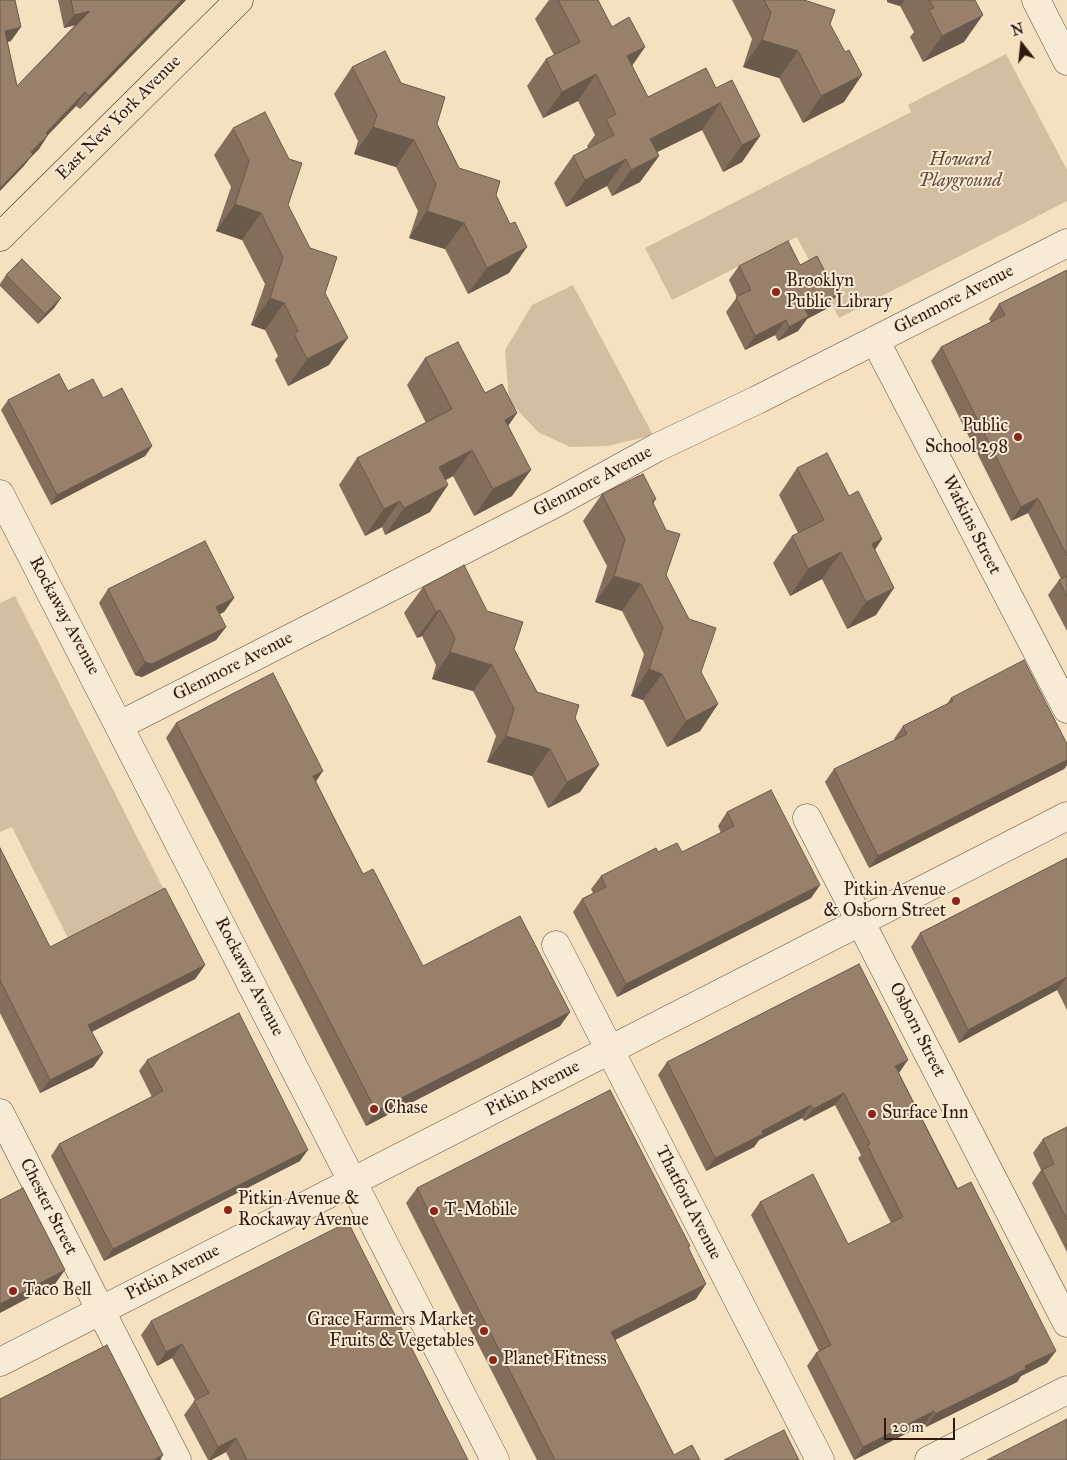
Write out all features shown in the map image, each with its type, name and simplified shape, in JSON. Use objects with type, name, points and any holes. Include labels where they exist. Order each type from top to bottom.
[{"type":"main road","name":"East New York Avenue","points":[[0,237],[239,0]]},
{"type":"street","points":[[1036,0],[1067,61]]},
{"type":"street","name":"Glenmore Avenue","points":[[120,725],[554,504],[656,448],[757,400],[1067,243]]},
{"type":"street","name":"Watkins Street","points":[[875,340],[1067,709]]},
{"type":"street","name":"Rockaway Avenue","points":[[0,494],[495,1460]]},
{"type":"street","name":"Pitkin Avenue","points":[[0,1362],[1067,816]]},
{"type":"street","name":"Osborn Street","points":[[807,818],[1067,1323]]},
{"type":"street","name":"Thatford Avenue","points":[[556,945],[820,1460]]},
{"type":"street","name":"Chester Street","points":[[0,1114],[177,1460]]},
{"type":"street","points":[[929,1460],[1067,1390]]},
{"type":"green space","name":"Howard Playground","points":[[1006,54],[1067,170],[1067,201],[839,318],[797,237],[672,300],[645,248],[911,112],[908,105]]},
{"type":"green space","points":[[573,285],[653,435],[608,446],[570,447],[538,432],[509,401],[505,350],[532,305]]},
{"type":"green space","points":[[15,596],[164,890],[68,938],[12,827],[0,832],[0,603]]},
{"type":"building","points":[[0,0],[15,0],[21,27],[5,31],[17,86],[90,11],[74,15],[71,0],[182,0],[89,96],[85,92],[46,133],[48,135],[31,152],[33,154],[0,188]]},
{"type":"building","points":[[558,0],[598,0],[612,27],[629,17],[645,47],[627,56],[648,97],[706,68],[716,88],[732,80],[760,136],[742,145],[720,103],[650,139],[659,156],[631,170],[626,159],[585,180],[573,156],[614,135],[606,119],[616,114],[596,74],[562,92],[546,59],[580,42]]},
{"type":"building","points":[[764,0],[804,0],[835,10],[830,24],[845,52],[849,50],[862,75],[821,96],[798,51],[762,40],[771,13]]},
{"type":"building","points":[[929,0],[975,0],[983,15],[942,36],[929,10],[934,8]]},
{"type":"building","points":[[385,51],[401,83],[445,97],[437,124],[459,168],[500,181],[496,195],[510,224],[515,222],[527,247],[487,268],[464,223],[427,211],[436,184],[414,140],[373,127],[377,115],[352,67]]},
{"type":"building","points":[[265,112],[289,159],[302,163],[288,205],[310,248],[337,257],[325,293],[348,338],[307,359],[294,334],[298,331],[284,303],[270,298],[283,257],[261,213],[235,204],[249,161],[233,128]]},
{"type":"building","name":"Brooklyn Public Library","points":[[788,241],[800,265],[817,256],[837,295],[805,310],[809,316],[789,327],[786,320],[755,336],[736,297],[751,290],[739,266]]},
{"type":"building","points":[[22,259],[61,298],[45,314],[6,275]]},
{"type":"building","name":"Public School 298","points":[[1067,270],[1067,556],[1038,498],[1021,507],[941,347],[1005,315],[999,304]]},
{"type":"building","points":[[458,342],[485,393],[502,384],[517,413],[505,420],[531,470],[493,489],[472,450],[439,467],[448,485],[404,508],[400,501],[384,509],[357,458],[452,409],[425,358]]},
{"type":"building","points":[[59,374],[68,391],[93,379],[103,398],[122,388],[152,446],[57,495],[8,400]]},
{"type":"building","points":[[827,453],[849,496],[858,491],[882,539],[872,544],[894,588],[866,602],[841,552],[808,569],[792,536],[824,520],[797,468]]},
{"type":"building","points":[[643,474],[656,499],[652,501],[666,530],[680,534],[666,575],[689,619],[716,628],[701,672],[718,704],[686,721],[662,674],[649,669],[663,628],[641,584],[614,576],[625,539],[602,494]]},
{"type":"building","points":[[205,541],[234,598],[216,607],[226,627],[152,664],[145,662],[108,589]]},
{"type":"building","points":[[464,565],[487,611],[523,622],[514,649],[537,692],[579,705],[575,718],[599,765],[567,782],[550,749],[506,736],[514,709],[492,665],[450,652],[455,638],[440,610],[436,612],[423,587]]},
{"type":"building","points":[[1067,576],[1067,597],[1059,580]]},
{"type":"building","points":[[1024,660],[1067,744],[1067,760],[878,856],[834,769],[907,734],[903,726],[953,701],[951,698]]},
{"type":"building","points":[[273,673],[323,771],[313,776],[338,826],[363,874],[373,869],[423,966],[520,916],[570,1012],[376,1111],[176,723]]},
{"type":"building","points":[[771,790],[820,885],[626,984],[582,899],[606,887],[601,876],[656,848],[658,852],[677,843],[682,852],[734,826],[727,812]]},
{"type":"building","points":[[0,848],[50,947],[165,888],[205,965],[88,1025],[103,1053],[50,1080],[0,980]]},
{"type":"building","points":[[1067,858],[1067,977],[968,1030],[920,933]]},
{"type":"building","points":[[859,964],[908,1060],[895,1066],[957,1189],[971,1182],[1056,1351],[1025,1366],[1026,1369],[986,1389],[935,1414],[934,1411],[863,1447],[816,1353],[831,1345],[760,1202],[813,1174],[848,1244],[903,1217],[867,1145],[870,1144],[844,1093],[813,1109],[811,1105],[762,1131],[763,1134],[715,1158],[667,1062]]},
{"type":"building","points":[[239,1013],[308,1150],[113,1249],[59,1144],[163,1091],[147,1060]]},
{"type":"building","points":[[610,1090],[690,1246],[688,1247],[706,1284],[611,1332],[674,1455],[692,1445],[700,1460],[555,1460],[417,1188]]},
{"type":"building","points":[[1067,1127],[1067,1220],[1042,1170],[1054,1164],[1043,1139]]},
{"type":"building","points":[[23,1188],[65,1270],[0,1304],[0,1200]]},
{"type":"building","points":[[348,1222],[468,1460],[247,1460],[236,1438],[218,1447],[194,1401],[209,1393],[182,1344],[166,1352],[151,1321]]},
{"type":"building","points":[[107,1345],[163,1455],[153,1460],[0,1460],[0,1399]]},
{"type":"building","points":[[1067,1419],[1067,1460],[987,1460]]},
{"type":"building","points":[[784,1430],[799,1460],[724,1460]]},
{"type":"place","name":"Brooklyn Public Library","points":[[776,292]]},
{"type":"place","name":"Public School 298","points":[[1018,437]]},
{"type":"place","name":"Pitkin Avenue & Osborn Street","points":[[956,901]]},
{"type":"place","name":"Chase","points":[[374,1109]]},
{"type":"place","name":"Surface Inn","points":[[872,1114]]},
{"type":"place","name":"Pitkin Avenue & Rockaway Avenue","points":[[228,1210]]},
{"type":"place","name":"T-Mobile","points":[[434,1211]]},
{"type":"place","name":"Taco Bell","points":[[13,1291]]},
{"type":"place","name":"Grace Farmers Market Fruits & Vegetables","points":[[484,1331]]},
{"type":"place","name":"Planet Fitness","points":[[493,1360]]}]
